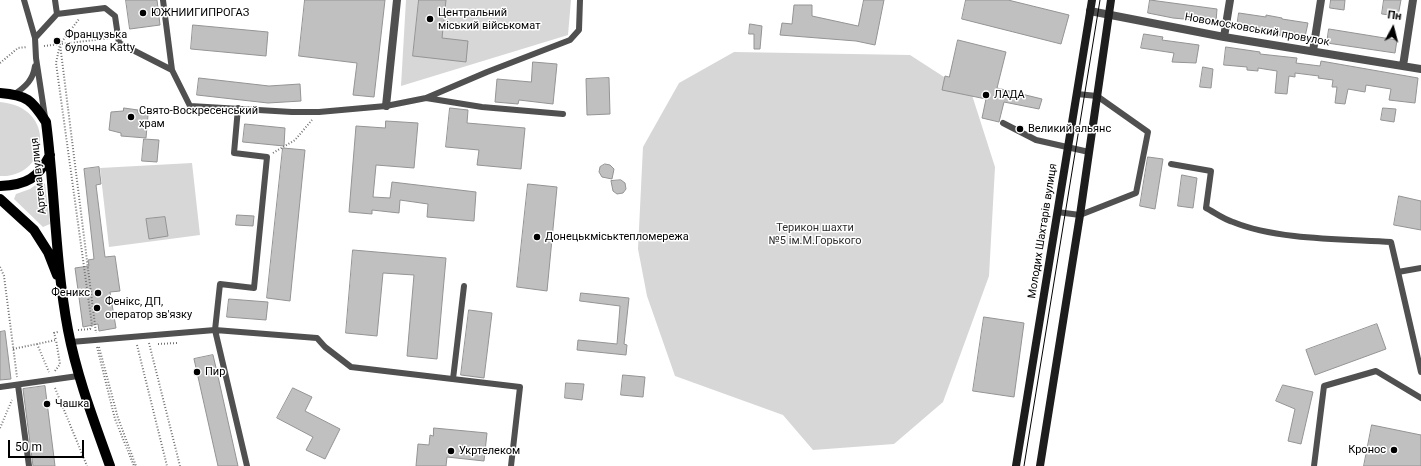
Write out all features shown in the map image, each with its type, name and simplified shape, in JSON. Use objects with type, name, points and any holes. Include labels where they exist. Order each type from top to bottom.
[{"type":"main road","name":"Молодих Шахтарів вулиця","points":[[1016,466],[1092,0]]},
{"type":"main road","points":[[1040,466],[1080,215],[1111,0]]},
{"type":"main road","name":"Артема вулиця","points":[[0,93],[15,94],[34,103],[46,122],[61,286],[68,330],[78,376],[110,466]]},
{"type":"main road","points":[[0,186],[18,184],[36,176],[50,155]]},
{"type":"main road","name":"Артема вулиця","points":[[0,199],[34,230],[48,252],[61,286]]},
{"type":"street","points":[[386,106],[397,0]]},
{"type":"street","points":[[1224,37],[1230,0]]},
{"type":"street","points":[[1313,51],[1321,0]]},
{"type":"street","points":[[1403,66],[1414,0]]},
{"type":"street","name":"Новомосковський провулок","points":[[1090,11],[1224,37],[1421,69]]},
{"type":"lane","points":[[24,0],[35,38],[36,58],[46,122]]},
{"type":"lane","points":[[55,0],[57,14]]},
{"type":"lane","points":[[163,0],[172,70],[190,106],[292,112],[319,112],[386,106],[426,98],[570,40],[579,30],[580,0]]},
{"type":"lane","points":[[35,38],[57,14],[105,8],[115,16],[117,42],[172,70]]},
{"type":"lane","points":[[15,94],[27,86],[34,76],[36,58]]},
{"type":"lane","points":[[1057,212],[1080,215],[1136,193],[1148,132],[1097,96],[1076,94]]},
{"type":"lane","points":[[426,98],[482,107],[563,114]]},
{"type":"lane","points":[[238,108],[234,153],[267,157],[254,288],[220,284],[215,330],[246,466]]},
{"type":"lane","points":[[1003,123],[1036,140],[1089,152]]},
{"type":"lane","points":[[1171,164],[1211,171],[1206,208],[1233,222],[1269,232],[1391,242],[1421,372]]},
{"type":"lane","points":[[1398,272],[1421,268]]},
{"type":"lane","points":[[453,379],[464,286]]},
{"type":"lane","points":[[71,342],[215,330],[317,338],[325,347],[351,367],[520,387],[511,466]]},
{"type":"lane","points":[[1314,466],[1324,386],[1376,371],[1421,398]]},
{"type":"lane","points":[[0,387],[18,385],[51,377],[78,376]]},
{"type":"lane","points":[[18,385],[29,466]]},
{"type":"path","points":[[85,11],[60,44],[56,63],[85,266],[92,325],[90,329],[96,340]]},
{"type":"path","points":[[60,44],[117,42]]},
{"type":"path","points":[[60,44],[96,340],[115,418],[135,466]]},
{"type":"path","points":[[267,157],[295,140],[319,112]]},
{"type":"path","points":[[0,267],[4,276],[17,378],[24,377]]},
{"type":"path","points":[[51,377],[58,369],[60,364],[54,333],[68,330],[90,329]]},
{"type":"path","points":[[147,336],[180,466]]},
{"type":"path","points":[[136,337],[167,466]]},
{"type":"path","points":[[13,349],[56,340]]},
{"type":"path","points":[[37,344],[86,466]]},
{"type":"path","points":[[43,375],[51,377]]},
{"type":"path","points":[[0,428],[18,385]]},
{"type":"green space","points":[[406,0],[571,0],[568,35],[401,86]]},
{"type":"green space","name":"Терикон шахти №5 ім.М.Горького","points":[[734,52],[910,55],[972,95],[995,167],[989,276],[943,402],[894,444],[813,450],[783,415],[675,376],[647,296],[638,249],[643,147],[679,83]]},
{"type":"green space","points":[[0,102],[19,107],[32,116],[39,128],[40,142],[37,155],[29,166],[16,174],[0,176]]},
{"type":"green space","points":[[192,163],[200,235],[109,247],[100,168]]},
{"type":"green space","points":[[41,181],[45,184],[50,224],[43,227],[14,199],[16,194],[30,189]]},
{"type":"building","name":"ЮЖНИИГИПРОГАЗ","points":[[126,0],[157,0],[160,25],[130,29]]},
{"type":"building","points":[[305,0],[385,0],[374,97],[353,95],[357,63],[299,56]]},
{"type":"building","name":"Центральний міський військомат","points":[[419,0],[446,0],[442,38],[468,41],[466,62],[413,56]]},
{"type":"building","points":[[864,0],[884,0],[875,45],[856,41],[780,35],[782,23],[792,24],[794,5],[812,5],[812,16],[858,26]]},
{"type":"building","points":[[966,0],[1008,0],[1069,15],[1061,44],[962,19]]},
{"type":"building","points":[[1150,0],[1217,9],[1216,22],[1173,18],[1148,13]]},
{"type":"building","points":[[1331,0],[1345,0],[1344,10],[1330,8]]},
{"type":"building","points":[[1384,0],[1401,0],[1398,16],[1382,14]]},
{"type":"building","points":[[1239,13],[1266,17],[1266,15],[1308,23],[1305,37],[1264,34],[1264,31],[1237,27]]},
{"type":"building","points":[[750,24],[762,26],[760,49],[754,49],[754,34],[749,34]]},
{"type":"building","points":[[193,25],[268,32],[266,56],[191,49]]},
{"type":"building","points":[[1329,29],[1397,40],[1395,53],[1327,43]]},
{"type":"building","points":[[1144,34],[1163,37],[1162,40],[1199,45],[1196,63],[1172,62],[1174,53],[1141,48]]},
{"type":"building","points":[[958,40],[1006,52],[997,88],[1042,99],[1039,109],[1004,102],[999,122],[982,118],[986,99],[942,90],[945,76],[949,77]]},
{"type":"building","points":[[1226,47],[1260,52],[1260,54],[1297,58],[1296,63],[1320,66],[1321,61],[1418,78],[1415,103],[1389,100],[1391,89],[1366,85],[1365,92],[1348,89],[1345,104],[1335,103],[1337,87],[1332,87],[1333,80],[1318,78],[1319,76],[1295,73],[1295,77],[1289,76],[1287,94],[1275,93],[1277,71],[1258,68],[1258,71],[1247,70],[1247,67],[1224,65]]},
{"type":"building","points":[[533,62],[557,64],[553,104],[519,100],[518,104],[495,102],[497,79],[531,82]]},
{"type":"building","points":[[1203,67],[1213,69],[1211,88],[1200,87]]},
{"type":"building","points":[[199,78],[269,86],[300,84],[301,101],[268,103],[197,95]]},
{"type":"building","points":[[609,78],[610,114],[587,115],[586,79]]},
{"type":"building","points":[[124,108],[138,110],[138,113],[148,115],[146,138],[121,136],[121,133],[109,130],[111,112],[123,111]]},
{"type":"building","points":[[450,108],[468,110],[467,123],[525,128],[521,169],[477,165],[479,150],[446,147]]},
{"type":"building","points":[[1383,108],[1396,109],[1394,122],[1381,120]]},
{"type":"building","points":[[386,121],[418,123],[414,168],[376,165],[373,197],[390,198],[392,182],[476,192],[474,221],[427,217],[428,204],[400,200],[399,213],[372,210],[372,214],[349,212],[356,126],[385,128]]},
{"type":"building","points":[[245,124],[285,128],[284,146],[243,142]]},
{"type":"building","points":[[144,139],[159,140],[157,162],[142,161]]},
{"type":"building","points":[[283,148],[305,150],[290,301],[267,298]]},
{"type":"building","points":[[1148,157],[1163,159],[1155,209],[1140,206]]},
{"type":"building","points":[[605,164],[610,165],[614,169],[612,179],[602,177],[599,172],[600,167]]},
{"type":"building","name":"Фенікс, ДП, оператор зв'язку","points":[[99,167],[101,184],[96,185],[105,257],[115,256],[120,291],[110,292],[116,328],[99,331],[98,324],[83,327],[75,268],[89,266],[88,260],[94,259],[84,169]]},
{"type":"building","points":[[1182,175],[1197,178],[1193,208],[1178,206]]},
{"type":"building","points":[[621,180],[625,183],[626,189],[623,193],[617,194],[613,191],[611,181]]},
{"type":"building","name":"Донецькміськтепломережа","points":[[528,184],[557,187],[547,291],[517,287]]},
{"type":"building","points":[[1399,196],[1421,201],[1421,230],[1394,225]]},
{"type":"building","points":[[237,215],[254,216],[253,226],[236,225]]},
{"type":"building","points":[[165,217],[168,236],[149,239],[146,219]]},
{"type":"building","points":[[353,250],[446,258],[437,359],[407,356],[414,275],[383,273],[377,336],[346,333]]},
{"type":"building","points":[[581,293],[629,298],[624,344],[627,345],[626,355],[577,350],[578,340],[617,344],[620,306],[580,301]]},
{"type":"building","points":[[229,299],[268,302],[266,320],[227,317]]},
{"type":"building","points":[[469,310],[492,313],[484,378],[461,375]]},
{"type":"building","points":[[984,317],[1024,323],[1014,397],[973,391]]},
{"type":"building","points":[[1377,324],[1386,349],[1315,375],[1306,350]]},
{"type":"building","points":[[5,331],[11,379],[0,380],[0,332]]},
{"type":"building","points":[[213,355],[238,466],[218,466],[194,359]]},
{"type":"building","points":[[623,375],[645,377],[643,397],[621,395]]},
{"type":"building","points":[[566,383],[584,384],[582,400],[565,398]]},
{"type":"building","points":[[1283,385],[1313,392],[1301,444],[1288,441],[1295,409],[1276,401]]},
{"type":"building","points":[[45,386],[55,466],[33,466],[23,389]]},
{"type":"building","points":[[293,388],[312,397],[305,411],[340,429],[325,459],[306,450],[313,437],[277,418]]},
{"type":"building","name":"Кронос","points":[[1372,425],[1421,435],[1421,466],[1364,466]]},
{"type":"building","name":"Укртелеком","points":[[434,428],[487,433],[484,461],[447,457],[446,466],[416,466],[418,444],[429,445],[430,435],[433,436]]},
{"type":"tram line","points":[[1024,466],[1100,0]]},
{"type":"place","name":"ЮЖНИИГИПРОГАЗ","points":[[143,13]]},
{"type":"place","name":"Центральний міський військомат","points":[[430,19]]},
{"type":"place","name":"Французька булочна Katty","points":[[57,41]]},
{"type":"place","name":"ЛАДА","points":[[986,95]]},
{"type":"place","name":"Свято-Воскресенський храм","points":[[131,117]]},
{"type":"place","name":"Великий альянс","points":[[1020,129]]},
{"type":"place","name":"Донецькміськтепломережа","points":[[537,237]]},
{"type":"place","name":"Феникс","points":[[98,293]]},
{"type":"place","name":"Фенікс, ДП, оператор зв'язку","points":[[97,308]]},
{"type":"place","name":"Пир","points":[[197,372]]},
{"type":"place","name":"Чашка","points":[[47,404]]},
{"type":"place","name":"Кронос","points":[[1394,450]]},
{"type":"place","name":"Укртелеком","points":[[451,451]]}]
